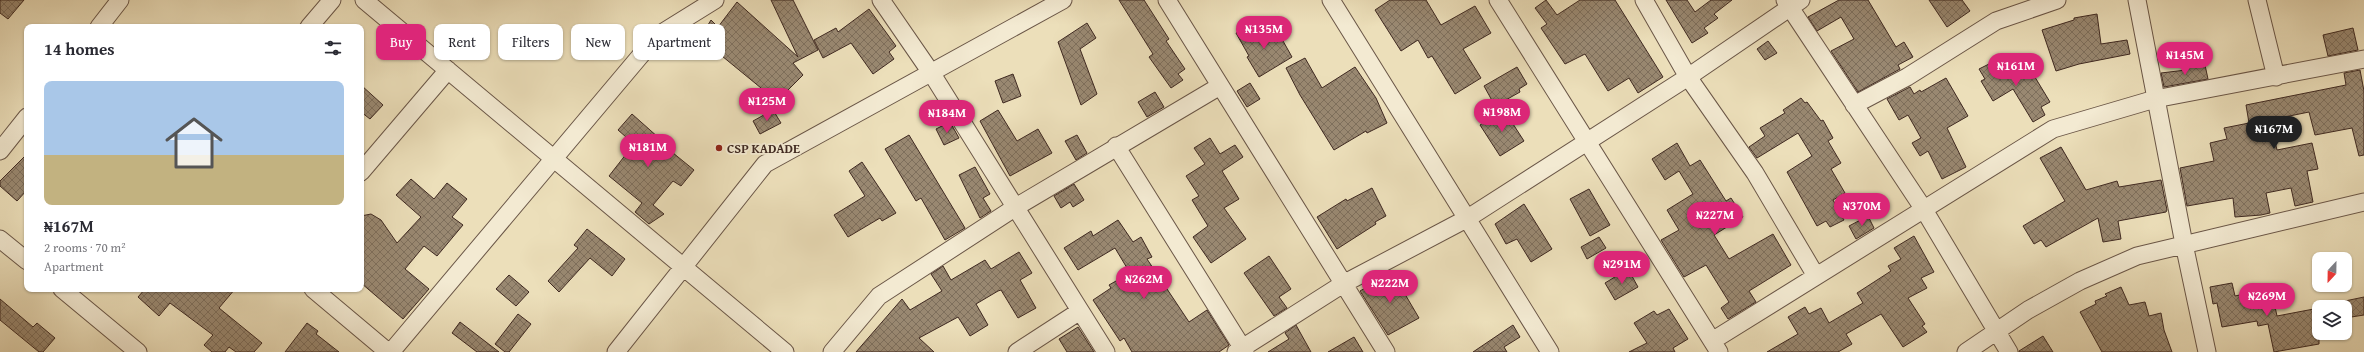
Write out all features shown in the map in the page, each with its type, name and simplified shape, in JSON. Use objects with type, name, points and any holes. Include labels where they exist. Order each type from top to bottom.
[{"type":"street","points":[[101,24],[120,0]]},
{"type":"street","points":[[312,24],[332,0]]},
{"type":"street","points":[[364,0],[785,352]]},
{"type":"street","points":[[881,0],[932,74],[1106,352]]},
{"type":"street","points":[[616,352],[765,164],[932,74],[1063,0]]},
{"type":"street","points":[[1167,0],[1386,352]]},
{"type":"street","points":[[1331,0],[1550,352]]},
{"type":"street","points":[[1498,0],[1715,346],[1816,276],[1923,208],[2053,129],[2155,99],[2364,60]]},
{"type":"street","points":[[1644,0],[1688,77],[1755,173],[1816,276]]},
{"type":"street","points":[[1854,105],[1907,77],[1996,20],[2057,0]]},
{"type":"street","points":[[2137,0],[2155,99],[2207,352]]},
{"type":"street","points":[[2257,0],[2276,76]]},
{"type":"street","points":[[317,292],[389,352],[657,36],[713,1]]},
{"type":"street","points":[[1116,146],[1241,351],[1343,284],[1468,218],[1688,77],[1792,2],[1854,105],[1923,208],[2009,352]]},
{"type":"street","points":[[364,168],[448,70]]},
{"type":"street","points":[[832,352],[879,296],[1016,206],[1220,86]]},
{"type":"street","points":[[0,150],[24,121]]},
{"type":"street","points":[[1966,352],[1998,332],[2028,310],[2080,281],[2137,256],[2364,202]]},
{"type":"street","points":[[0,239],[24,259]]},
{"type":"street","points":[[81,295],[134,351]]},
{"type":"street","points":[[1016,352],[1080,311]]},
{"type":"building","points":[[0,0],[24,0],[8,19],[0,13]]},
{"type":"building","points":[[771,0],[793,0],[818,50],[793,63],[803,75],[773,105],[760,90],[761,88],[725,58],[725,24],[720,24],[737,2],[798,57]]},
{"type":"building","points":[[1119,0],[1144,0],[1169,39],[1166,41],[1185,69],[1178,74],[1183,80],[1171,88],[1149,57],[1153,54]]},
{"type":"building","points":[[1390,0],[1426,0],[1441,25],[1475,6],[1491,33],[1463,49],[1481,78],[1455,94],[1432,56],[1428,58],[1418,40],[1401,51],[1375,10]]},
{"type":"building","points":[[1546,0],[1557,15],[1580,0],[1615,0],[1663,77],[1638,93],[1629,78],[1608,91],[1585,54],[1565,64],[1541,28],[1547,24],[1535,8]]},
{"type":"building","points":[[1666,0],[1687,0],[1695,12],[1711,0],[1732,0],[1714,14],[1718,18],[1704,28],[1708,33],[1692,43]]},
{"type":"building","points":[[1839,0],[1868,0],[1896,47],[1904,42],[1913,57],[1898,65],[1900,69],[1858,92],[1831,51],[1854,39],[1841,17],[1817,31],[1808,17]]},
{"type":"building","points":[[1929,0],[1962,0],[1970,11],[1947,27]]},
{"type":"building","points":[[869,9],[896,46],[889,52],[894,59],[873,74],[851,43],[823,58],[814,40],[836,28],[838,32]]},
{"type":"building","points":[[2097,14],[2101,44],[2127,40],[2130,54],[2079,64],[2056,71],[2042,30],[2074,20],[2074,18]]},
{"type":"building","points":[[711,20],[715,24],[709,24]]},
{"type":"building","points":[[1087,23],[1096,38],[1080,49],[1097,94],[1081,105],[1058,42]]},
{"type":"building","points":[[1252,25],[1261,41],[1278,32],[1292,57],[1259,77],[1247,57],[1249,56],[1236,33]]},
{"type":"building","points":[[2353,28],[2358,50],[2328,56],[2323,35]]},
{"type":"building","points":[[1768,41],[1777,53],[1765,60],[1757,49]]},
{"type":"building","points":[[1305,58],[1322,88],[1355,67],[1376,98],[1387,123],[1367,133],[1366,131],[1334,150],[1300,95],[1286,68]]},
{"type":"building","points":[[2024,59],[2050,102],[2041,107],[2045,115],[2033,122],[2013,89],[1993,101],[1981,81],[1985,79],[1979,69],[1993,62],[2001,73]]},
{"type":"building","points":[[2205,65],[2208,79],[2164,87],[2161,73],[2186,70],[2186,68]]},
{"type":"building","points":[[1517,67],[1527,84],[1519,89],[1520,92],[1495,106],[1484,86]]},
{"type":"building","points":[[2360,70],[2364,91],[2364,155],[2359,156],[2352,128],[2315,135],[2309,112],[2270,120],[2277,150],[2312,143],[2318,169],[2307,171],[2313,202],[2295,206],[2291,188],[2266,193],[2270,213],[2261,215],[2235,217],[2233,198],[2187,206],[2180,168],[2214,161],[2210,143],[2227,139],[2224,128],[2249,123],[2246,105],[2346,85],[2344,73]]},
{"type":"building","points":[[1013,74],[1021,96],[1003,103],[995,81]]},
{"type":"building","points":[[1946,78],[1968,116],[1947,128],[1966,167],[1942,179],[1928,151],[1920,156],[1912,143],[1921,138],[1908,115],[1899,120],[1887,99],[1910,87],[1914,94],[1920,90],[1921,92]]},
{"type":"building","points":[[1250,83],[1260,99],[1247,107],[1237,91]]},
{"type":"building","points":[[364,88],[383,105],[370,119],[364,114]]},
{"type":"building","points":[[1155,92],[1164,107],[1147,117],[1138,102]]},
{"type":"building","points":[[1801,98],[1805,103],[1807,102],[1821,121],[1823,120],[1833,138],[1828,141],[1841,163],[1831,169],[1845,193],[1833,200],[1844,220],[1830,227],[1826,221],[1817,226],[1787,172],[1812,156],[1798,133],[1757,158],[1749,147],[1765,136],[1760,128],[1785,113],[1783,110]]},
{"type":"building","points":[[773,110],[781,123],[760,134],[753,121]]},
{"type":"building","points":[[998,110],[1017,141],[1038,129],[1052,153],[1010,176],[980,121]]},
{"type":"building","points":[[1504,110],[1524,141],[1500,156],[1480,125]]},
{"type":"building","points":[[632,114],[668,146],[667,148],[694,170],[681,186],[673,181],[653,205],[664,214],[649,224],[635,212],[642,203],[609,176],[634,144],[618,130]]},
{"type":"building","points":[[950,122],[959,138],[944,145],[936,129]]},
{"type":"building","points":[[909,135],[965,228],[945,240],[921,198],[916,201],[885,149]]},
{"type":"building","points":[[1077,135],[1087,153],[1076,160],[1065,141]]},
{"type":"building","points":[[1210,138],[1220,154],[1235,145],[1243,157],[1222,171],[1239,199],[1224,208],[1246,239],[1211,263],[1193,237],[1208,226],[1192,200],[1199,196],[1186,176],[1205,164],[1194,148]]},
{"type":"building","points":[[1677,143],[1690,166],[1700,160],[1726,201],[1731,198],[1743,217],[1714,235],[1729,259],[1773,234],[1791,265],[1749,291],[1756,302],[1728,319],[1721,308],[1729,302],[1706,265],[1684,277],[1661,240],[1679,230],[1667,210],[1693,194],[1679,171],[1665,180],[1652,159]]},
{"type":"building","points":[[2061,147],[2086,190],[2117,181],[2119,187],[2161,180],[2167,210],[2166,212],[2118,221],[2121,239],[2103,242],[2098,218],[2046,247],[2041,240],[2034,244],[2023,226],[2065,201],[2040,158]]},
{"type":"building","points":[[24,157],[24,193],[17,201],[0,186],[0,181]]},
{"type":"building","points":[[862,162],[896,213],[882,221],[880,218],[848,237],[834,215],[865,196],[849,171]]},
{"type":"building","points":[[975,167],[990,194],[983,198],[991,211],[980,218],[959,175]]},
{"type":"building","points":[[411,179],[434,199],[447,183],[467,199],[452,217],[463,225],[437,256],[424,246],[405,269],[429,289],[403,319],[364,286],[364,215],[371,214],[381,220],[397,243],[421,217],[396,195]]},
{"type":"building","points":[[1074,184],[1084,200],[1073,207],[1070,202],[1061,208],[1054,196]]},
{"type":"building","points":[[1372,188],[1386,216],[1337,249],[1317,217],[1346,199],[1347,201]]},
{"type":"building","points":[[1589,189],[1610,225],[1590,236],[1570,199]]},
{"type":"building","points":[[1524,204],[1552,249],[1531,262],[1517,239],[1506,244],[1495,224]]},
{"type":"building","points":[[1868,216],[1874,228],[1856,239],[1849,226]]},
{"type":"building","points":[[1118,220],[1133,242],[1141,237],[1152,257],[1147,259],[1189,322],[1207,310],[1229,345],[1219,352],[1132,352],[1124,338],[1120,341],[1093,300],[1111,288],[1109,285],[1130,273],[1115,248],[1078,270],[1064,248],[1091,231],[1093,236]]},
{"type":"building","points":[[587,229],[625,259],[612,276],[590,258],[559,292],[548,281],[578,248],[574,245]]},
{"type":"building","points":[[1914,236],[1934,272],[1921,278],[1927,288],[1908,298],[1925,324],[1922,326],[1927,332],[1903,347],[1881,314],[1846,334],[1852,344],[1838,352],[1767,352],[1798,334],[1788,317],[1805,307],[1809,314],[1821,308],[1829,323],[1863,303],[1857,293],[1891,271],[1888,266],[1901,259],[1894,248]]},
{"type":"building","points":[[1599,237],[1606,248],[1587,259],[1581,247]]},
{"type":"building","points":[[1019,252],[1032,273],[1020,280],[1036,308],[1018,318],[1001,290],[976,304],[988,325],[970,336],[958,317],[919,338],[934,352],[856,352],[902,299],[910,310],[942,291],[931,274],[943,266],[951,280],[985,260],[991,269]]},
{"type":"building","points":[[1269,256],[1291,289],[1279,297],[1287,308],[1274,316],[1244,273]]},
{"type":"building","points":[[1628,269],[1638,287],[1615,300],[1605,283]]},
{"type":"building","points":[[1392,272],[1419,318],[1388,335],[1360,291]]},
{"type":"building","points":[[509,275],[529,292],[516,306],[496,289]]},
{"type":"building","points":[[2232,283],[2235,296],[2271,288],[2277,316],[2312,309],[2312,340],[2319,340],[2319,344],[2274,352],[2268,324],[2258,326],[2257,321],[2222,327],[2217,303],[2213,304],[2210,287]]},
{"type":"building","points":[[2121,287],[2129,305],[2145,302],[2149,316],[2161,313],[2164,330],[2172,352],[2102,352],[2080,312],[2096,304],[2095,301],[2107,296],[2105,294]]},
{"type":"building","points":[[142,292],[232,292],[219,308],[262,343],[254,352],[236,352],[229,347],[225,352],[212,352],[204,345],[213,335],[170,303],[159,316],[138,297]]},
{"type":"building","points":[[2364,297],[2364,315],[2352,317],[2352,300],[2350,300]]},
{"type":"building","points":[[0,299],[33,327],[37,323],[55,338],[43,352],[39,352],[0,320]]},
{"type":"building","points":[[1669,309],[1688,339],[1673,348],[1675,352],[1629,352],[1647,343],[1634,323],[1654,311],[1657,315]]},
{"type":"building","points":[[518,314],[531,324],[509,352],[505,352],[495,344]]},
{"type":"building","points":[[460,322],[499,352],[477,352],[452,333]]},
{"type":"building","points":[[307,323],[318,331],[316,334],[339,352],[285,352]]},
{"type":"building","points":[[1296,325],[1311,352],[1268,352],[1289,339],[1285,333]]},
{"type":"building","points":[[1513,325],[1520,337],[1504,347],[1507,352],[1473,352]]},
{"type":"building","points":[[1078,327],[1094,352],[1067,352],[1059,339]]},
{"type":"building","points":[[2043,336],[2053,352],[2019,352],[2019,351]]},
{"type":"building","points":[[1354,337],[1363,352],[1328,352]]},
{"type":"place","name":"CSP KADADE","points":[[719,148]]}]
